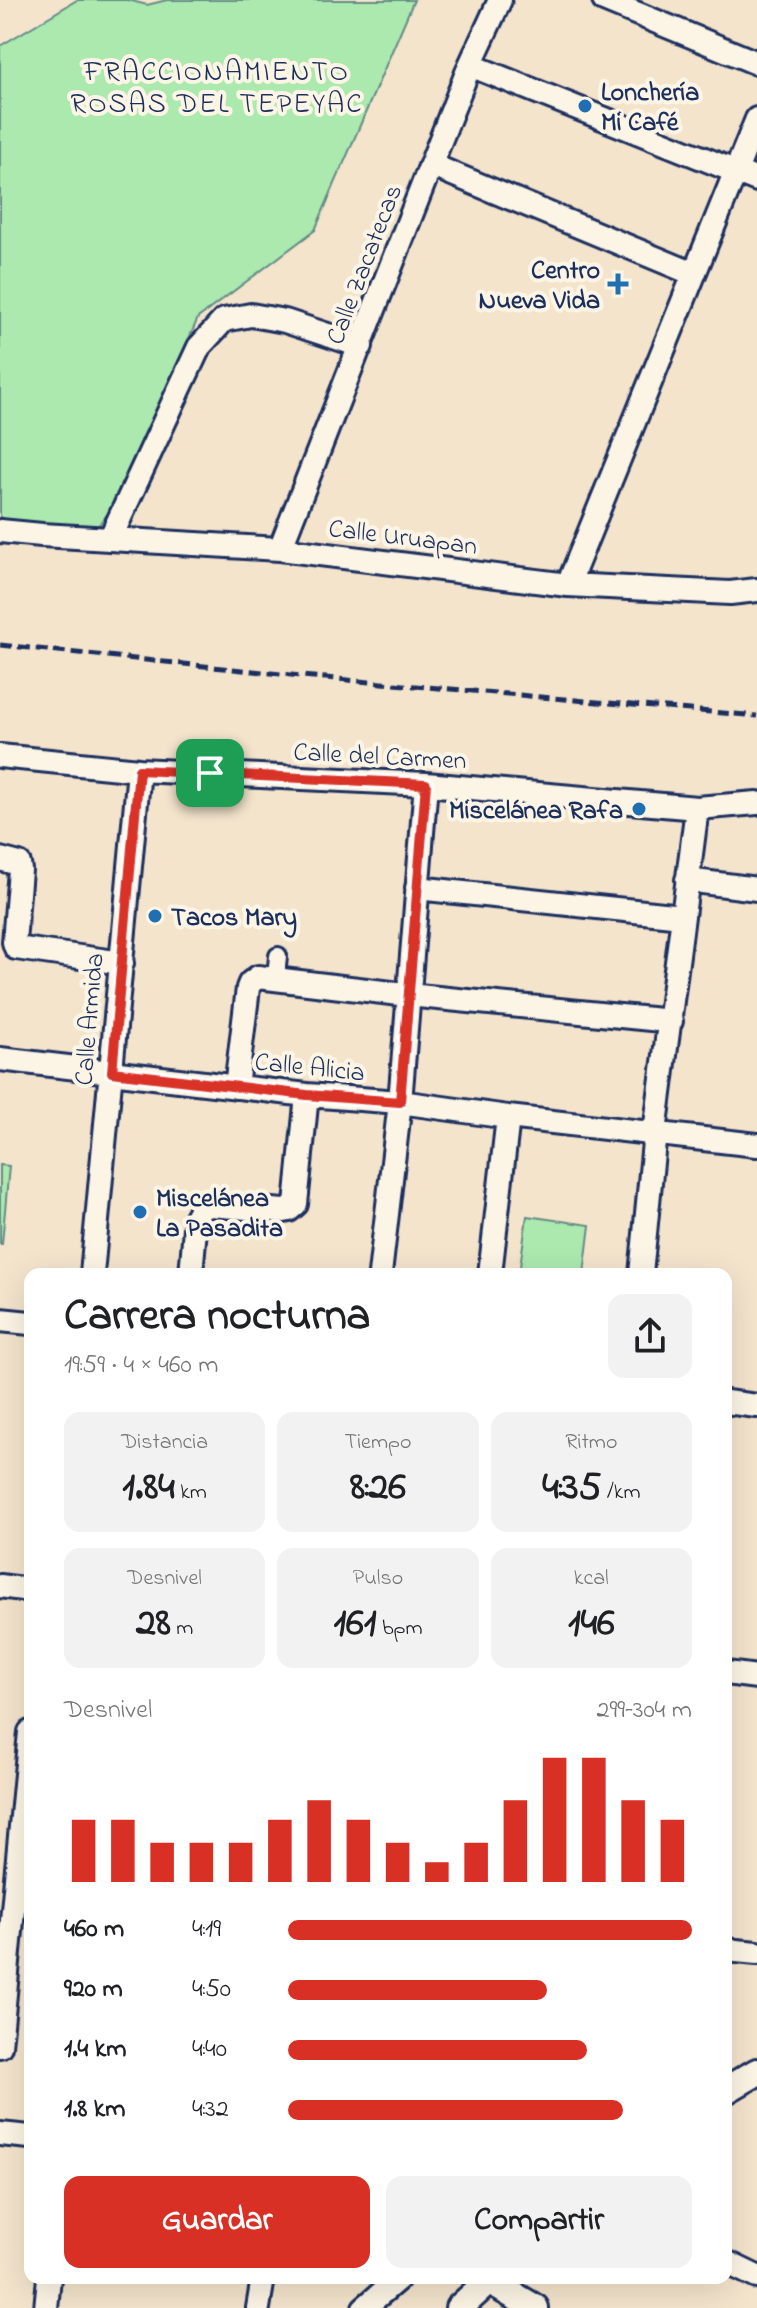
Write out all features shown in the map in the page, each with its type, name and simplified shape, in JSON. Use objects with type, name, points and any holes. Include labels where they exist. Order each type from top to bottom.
[{"type":"street","name":"Calle Zacatecas","points":[[280,549],[470,65],[500,0]]},
{"type":"street","points":[[604,0],[757,63]]},
{"type":"street","points":[[470,65],[746,176]]},
{"type":"street","points":[[568,585],[694,274],[746,176],[757,119]]},
{"type":"street","points":[[431,165],[694,274]]},
{"type":"street","points":[[110,539],[199,347],[224,320],[251,315],[285,321],[361,346]]},
{"type":"street","name":"Calle Uruapan","points":[[0,531],[280,549],[568,585],[730,593],[757,590]]},
{"type":"street","name":"Calle del Carmen","points":[[0,756],[139,770],[426,784],[697,808],[757,803]]},
{"type":"street","name":"Calle Armida","points":[[93,1268],[139,770]]},
{"type":"street","points":[[381,1268],[400,1102],[426,784]]},
{"type":"street","points":[[642,1268],[655,1132],[697,808]]},
{"type":"street","points":[[0,859],[19,864],[8,927],[16,948],[122,963]]},
{"type":"street","points":[[687,880],[757,889]]},
{"type":"street","points":[[417,888],[682,916]]},
{"type":"street","points":[[236,1087],[248,988],[269,971],[408,995],[671,1021]]},
{"type":"street","name":"Calle Alicia","points":[[0,1059],[307,1095],[400,1102],[757,1145]]},
{"type":"street","points":[[192,1268],[196,1217],[201,1208],[210,1205],[284,1211],[296,1204],[307,1095]]},
{"type":"street","points":[[491,1268],[508,1117]]},
{"type":"street","points":[[0,1320],[24,1322]]},
{"type":"street","points":[[732,1403],[757,1406]]},
{"type":"street","points":[[0,1586],[24,1589]]},
{"type":"street","points":[[732,1674],[757,1677]]},
{"type":"street","points":[[0,2046],[24,1791]]},
{"type":"street","points":[[732,1951],[757,1953]]},
{"type":"street","points":[[732,2087],[757,2072]]},
{"type":"street","points":[[0,2134],[24,2136]]},
{"type":"street","points":[[732,2265],[757,2277]]},
{"type":"street","points":[[46,2308],[48,2284]]},
{"type":"street","points":[[258,2308],[262,2284]]},
{"type":"street","points":[[364,2308],[392,2284]]},
{"type":"street","points":[[459,2308],[486,2284]]},
{"type":"street","points":[[496,2284],[535,2308]]},
{"type":"green space","points":[[77,0],[128,0],[147,5],[167,0],[414,0],[315,230],[198,318],[119,500],[94,531],[53,533],[17,521],[0,520],[0,46]]},
{"type":"green space","points":[[0,1165],[9,1166],[2,1244],[0,1244]]},
{"type":"green space","points":[[527,1216],[590,1225],[585,1268],[520,1268]]},
{"type":"railway","points":[[0,645],[291,675],[757,716]]},
{"type":"place","name":"Lonchería Mi Café","points":[[585,106]]},
{"type":"place","name":"Centro Nueva Vida","points":[[618,284]]},
{"type":"place","name":"Miscelánea Rafa","points":[[639,809]]},
{"type":"place","name":"Tacos Mary","points":[[155,916]]},
{"type":"place","name":"Miscelánea La Pasadita","points":[[140,1212]]},
{"type":"district","name":"FRACCIONAMIENTO ROSAS DEL TEPEYAC","points":[[217,86]]},
{"type":"route","points":[[139,770],[210,773],[426,784],[400,1102],[307,1095],[112,1072],[139,770]]}]
